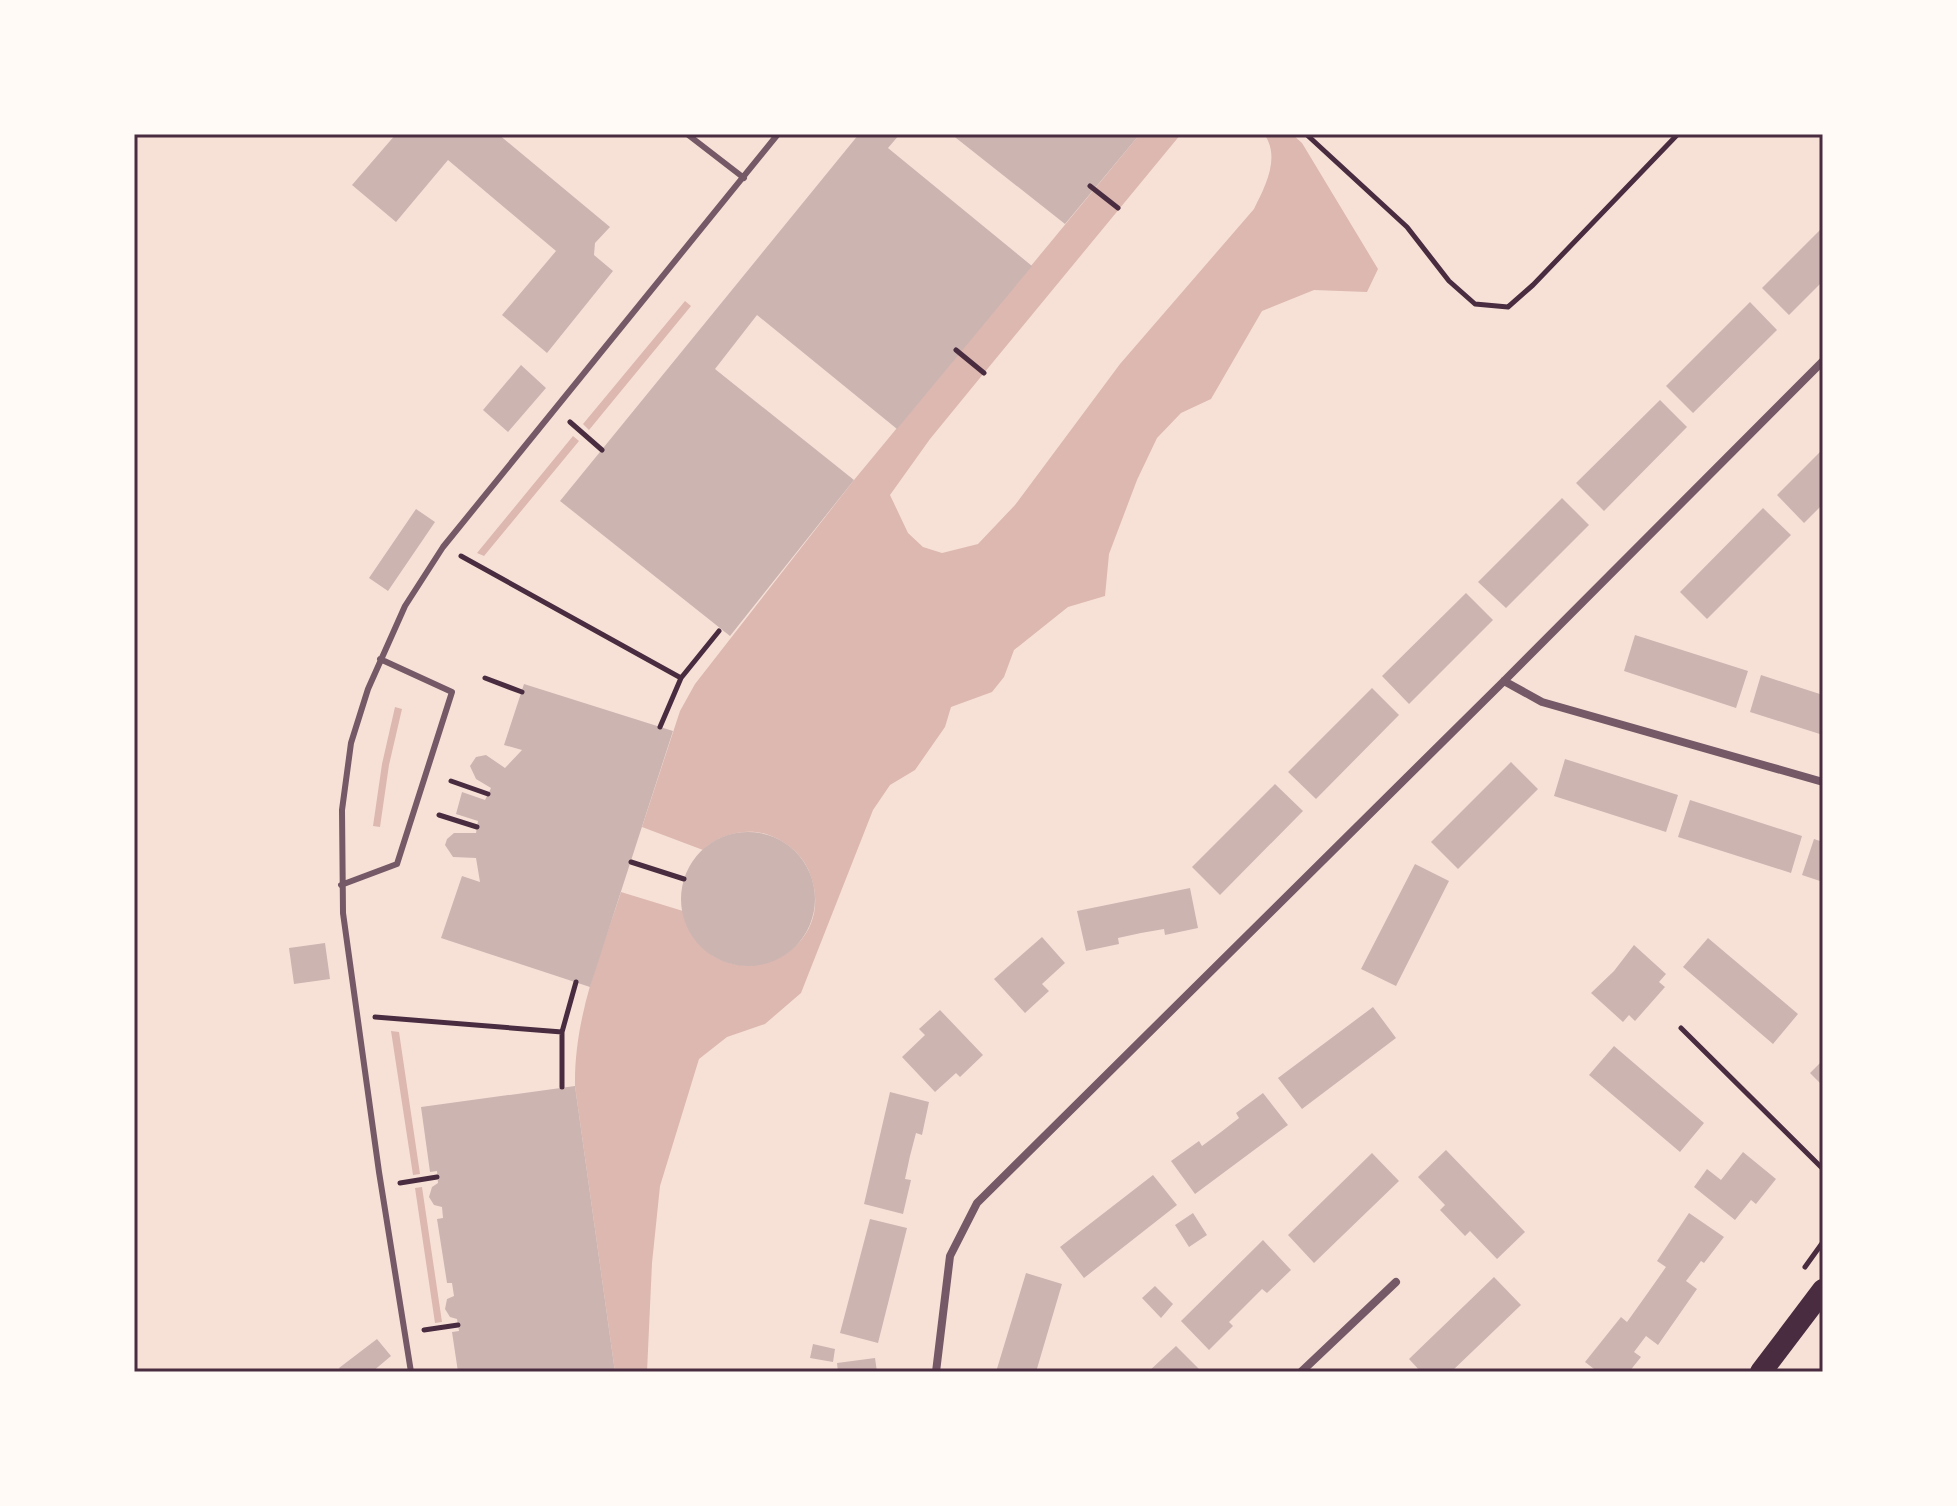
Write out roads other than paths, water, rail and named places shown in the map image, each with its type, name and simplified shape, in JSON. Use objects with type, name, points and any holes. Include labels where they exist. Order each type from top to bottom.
[{"type":"highway","points":[[1761,1372],[1823,1290]]},
{"type":"street","points":[[936,1372],[950,1256],[977,1203],[1823,361]]},
{"type":"street","points":[[1504,681],[1542,702],[1823,782]]},
{"type":"street","points":[[1301,1372],[1396,1282]]},
{"type":"lane","points":[[687,134],[744,178]]},
{"type":"lane","points":[[411,1372],[357,1015],[341,885],[342,810],[351,743],[380,659],[405,606],[443,547],[778,134]]},
{"type":"lane","points":[[341,885],[397,864],[452,692],[380,659]]}]
